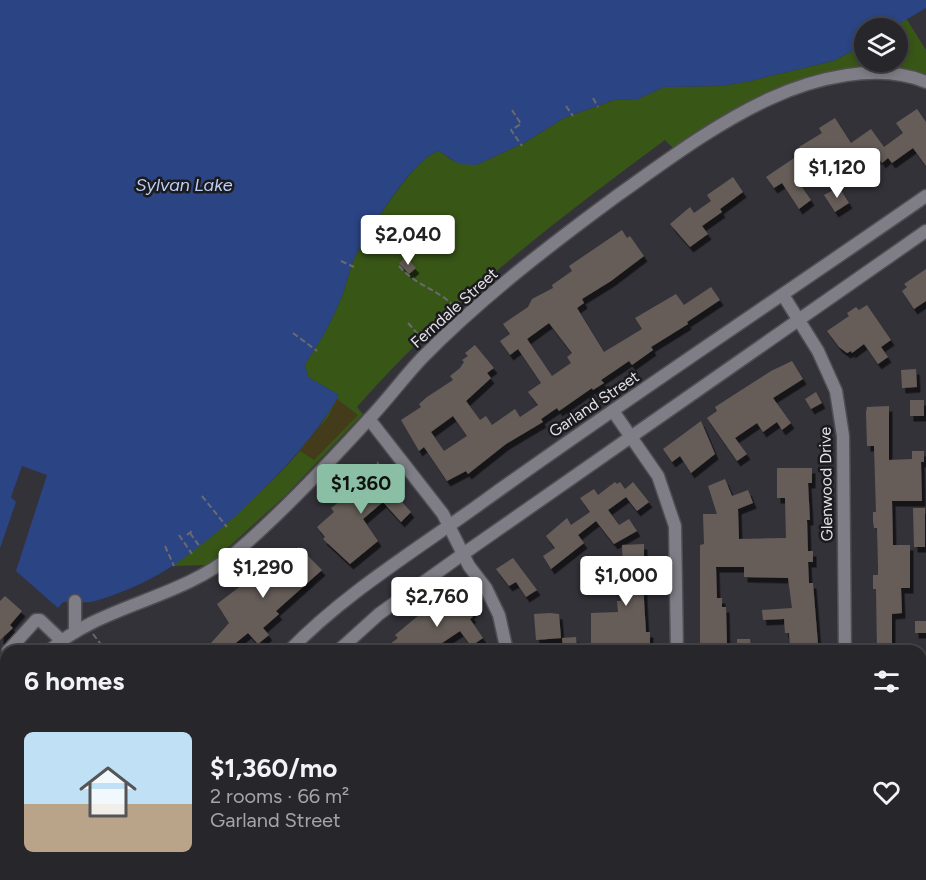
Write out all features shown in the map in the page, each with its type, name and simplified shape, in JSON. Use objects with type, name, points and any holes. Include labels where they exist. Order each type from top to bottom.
[{"type":"street","name":"Ferndale Street","points":[[56,645],[88,626],[186,585],[235,553],[369,419],[423,358],[524,266],[660,164],[740,114],[800,87],[859,74],[903,74],[926,82]]},
{"type":"street","name":"Garland Street","points":[[295,645],[330,612],[449,526],[926,196]]},
{"type":"street","points":[[345,645],[380,614],[463,554],[926,231]]},
{"type":"street","name":"Glenwood Drive","points":[[783,295],[818,351],[836,391],[843,436],[845,645]]},
{"type":"street","points":[[613,411],[658,476],[675,526],[676,645]]},
{"type":"street","points":[[369,419],[443,514],[463,554],[499,615],[506,645]]},
{"type":"street","points":[[75,601],[75,632]]},
{"type":"street","points":[[13,645],[36,620],[40,620],[52,629],[61,640]]},
{"type":"path","points":[[593,98],[598,107]]},
{"type":"path","points":[[566,106],[573,116]]},
{"type":"path","points":[[512,110],[521,124],[512,130],[522,146]]},
{"type":"path","points":[[341,261],[354,267]]},
{"type":"path","points":[[399,266],[410,279],[434,292],[443,294],[455,307]]},
{"type":"path","points":[[408,323],[422,338]]},
{"type":"path","points":[[293,333],[317,351]]},
{"type":"path","points":[[202,496],[227,527]]},
{"type":"path","points":[[190,533],[200,547]]},
{"type":"path","points":[[179,535],[192,554]]},
{"type":"path","points":[[165,546],[174,566]]},
{"type":"path","points":[[88,626],[102,645]]},
{"type":"green space","points":[[908,21],[926,50],[926,75],[908,70]]},
{"type":"green space","points":[[854,50],[854,70],[842,71],[674,149],[665,140],[583,202],[504,265],[428,333],[357,407],[363,414],[286,495],[218,557],[207,565],[172,566],[264,488],[286,466],[324,420],[339,395],[308,377],[305,364],[332,319],[354,259],[369,233],[404,181],[429,156],[439,151],[452,160],[476,165],[524,143],[564,118],[614,100],[638,99],[664,87],[722,86],[833,61]]},
{"type":"sand","points":[[337,399],[358,415],[314,460],[299,450],[328,417]]},
{"type":"water","name":"Sylvan Lake","points":[[0,0],[926,0],[926,8],[908,19],[854,18],[854,50],[833,61],[722,86],[664,87],[638,99],[614,100],[564,118],[524,143],[476,165],[459,164],[439,151],[429,156],[404,181],[369,233],[354,259],[332,319],[305,364],[308,377],[339,395],[325,417],[286,466],[237,514],[188,555],[141,584],[91,602],[63,602],[58,608],[16,571],[47,475],[22,466],[11,497],[16,502],[0,548]]},
{"type":"building","points":[[917,109],[926,122],[926,166],[913,148],[892,163],[888,158],[882,163],[879,158],[873,162],[868,155],[855,164],[849,155],[834,165],[828,155],[795,177],[811,200],[799,209],[782,183],[774,188],[766,177],[803,152],[799,147],[822,133],[819,128],[835,118],[851,143],[871,129],[884,147],[903,133],[896,123]]},
{"type":"building","points":[[733,177],[743,192],[720,209],[722,212],[702,226],[708,234],[690,247],[670,224],[690,207],[694,213],[711,201],[707,195]]},
{"type":"building","points":[[839,187],[849,203],[835,212],[824,195]]},
{"type":"building","points":[[622,230],[627,238],[630,236],[644,256],[582,299],[584,303],[577,308],[604,352],[642,329],[635,318],[676,294],[684,305],[711,287],[720,300],[687,322],[688,324],[651,347],[653,350],[632,365],[629,361],[601,380],[604,383],[593,390],[592,388],[559,411],[557,408],[541,419],[543,422],[506,444],[468,474],[466,471],[447,481],[424,447],[419,451],[401,420],[421,407],[419,404],[427,397],[453,380],[450,376],[460,368],[464,362],[462,360],[468,356],[465,353],[475,345],[494,368],[487,373],[491,378],[466,401],[480,420],[486,416],[492,425],[515,409],[520,417],[538,405],[528,392],[541,383],[518,349],[510,355],[500,341],[510,334],[503,324],[528,307],[532,299],[553,288],[552,285],[572,271],[569,266]],"holes":[[[549,323],[572,353],[567,357],[571,363],[552,376],[527,339]],[[453,416],[467,436],[444,451],[431,432]]]},
{"type":"building","points":[[406,257],[416,268],[409,274],[399,263]]},
{"type":"building","points":[[926,269],[926,301],[914,309],[902,291],[907,287],[904,284]]},
{"type":"building","points":[[867,305],[891,340],[881,347],[888,357],[878,364],[864,344],[852,353],[851,351],[847,353],[839,347],[827,331],[849,316],[847,313],[856,307],[859,310]]},
{"type":"building","points":[[792,361],[803,379],[773,398],[791,423],[782,430],[777,422],[763,432],[757,423],[735,438],[747,454],[737,461],[707,418],[717,411],[715,407],[771,371]]},
{"type":"building","points":[[916,369],[917,387],[902,388],[901,370]]},
{"type":"building","points":[[816,392],[822,403],[811,409],[805,399]]},
{"type":"building","points":[[910,400],[924,400],[924,416],[910,416]]},
{"type":"building","points":[[889,406],[889,460],[912,459],[912,451],[924,451],[924,462],[921,462],[922,501],[892,501],[893,545],[910,545],[910,588],[901,588],[902,613],[892,614],[892,645],[877,645],[876,589],[873,589],[873,575],[878,575],[877,528],[874,528],[873,521],[873,512],[876,512],[874,446],[867,446],[867,407]]},
{"type":"building","points":[[701,421],[715,454],[691,473],[680,456],[672,462],[663,449]]},
{"type":"building","points":[[377,461],[400,487],[393,492],[411,512],[401,522],[383,502],[363,519],[378,541],[350,564],[323,539],[325,537],[317,527],[334,512],[331,508],[376,473]]},
{"type":"building","points":[[777,468],[812,468],[812,483],[808,483],[810,520],[807,520],[808,551],[813,551],[813,562],[808,562],[809,583],[813,583],[818,644],[790,645],[789,633],[785,633],[784,619],[763,620],[762,610],[792,608],[788,578],[744,577],[744,567],[716,567],[717,598],[722,598],[722,607],[726,607],[727,645],[700,645],[700,545],[704,544],[703,514],[717,514],[708,486],[725,479],[732,496],[748,490],[753,503],[738,509],[739,539],[786,538],[785,498],[777,498]]},
{"type":"building","points":[[615,482],[617,484],[620,482],[625,489],[633,482],[649,502],[637,511],[626,497],[608,510],[619,525],[629,519],[637,531],[614,544],[596,521],[578,535],[584,543],[551,569],[543,556],[555,548],[546,536],[567,518],[571,525],[590,512],[580,498],[594,489],[598,495]]},
{"type":"building","points":[[913,508],[925,508],[925,547],[914,547]]},
{"type":"building","points":[[644,544],[644,600],[646,632],[650,632],[650,645],[591,644],[591,613],[618,612],[617,601],[621,601],[620,572],[623,572],[622,545]]},
{"type":"building","points":[[299,547],[322,570],[276,611],[279,614],[263,628],[269,635],[258,644],[248,633],[233,645],[213,645],[211,643],[229,623],[217,604],[267,566],[271,571]]},
{"type":"building","points":[[513,558],[537,590],[526,597],[516,582],[509,586],[496,569]]},
{"type":"building","points":[[463,594],[475,610],[470,614],[473,617],[470,619],[483,638],[470,645],[460,631],[439,645],[389,645],[398,638],[395,635],[432,605],[439,611]]},
{"type":"building","points":[[5,596],[22,611],[10,625],[13,628],[0,640],[0,601]]},
{"type":"building","points":[[534,614],[559,614],[561,638],[536,640]]},
{"type":"building","points":[[915,621],[926,621],[926,633],[915,633]]},
{"type":"building","points":[[576,637],[577,645],[563,645],[562,638]]},
{"type":"building","points":[[737,639],[750,639],[751,645],[737,645]]}]
